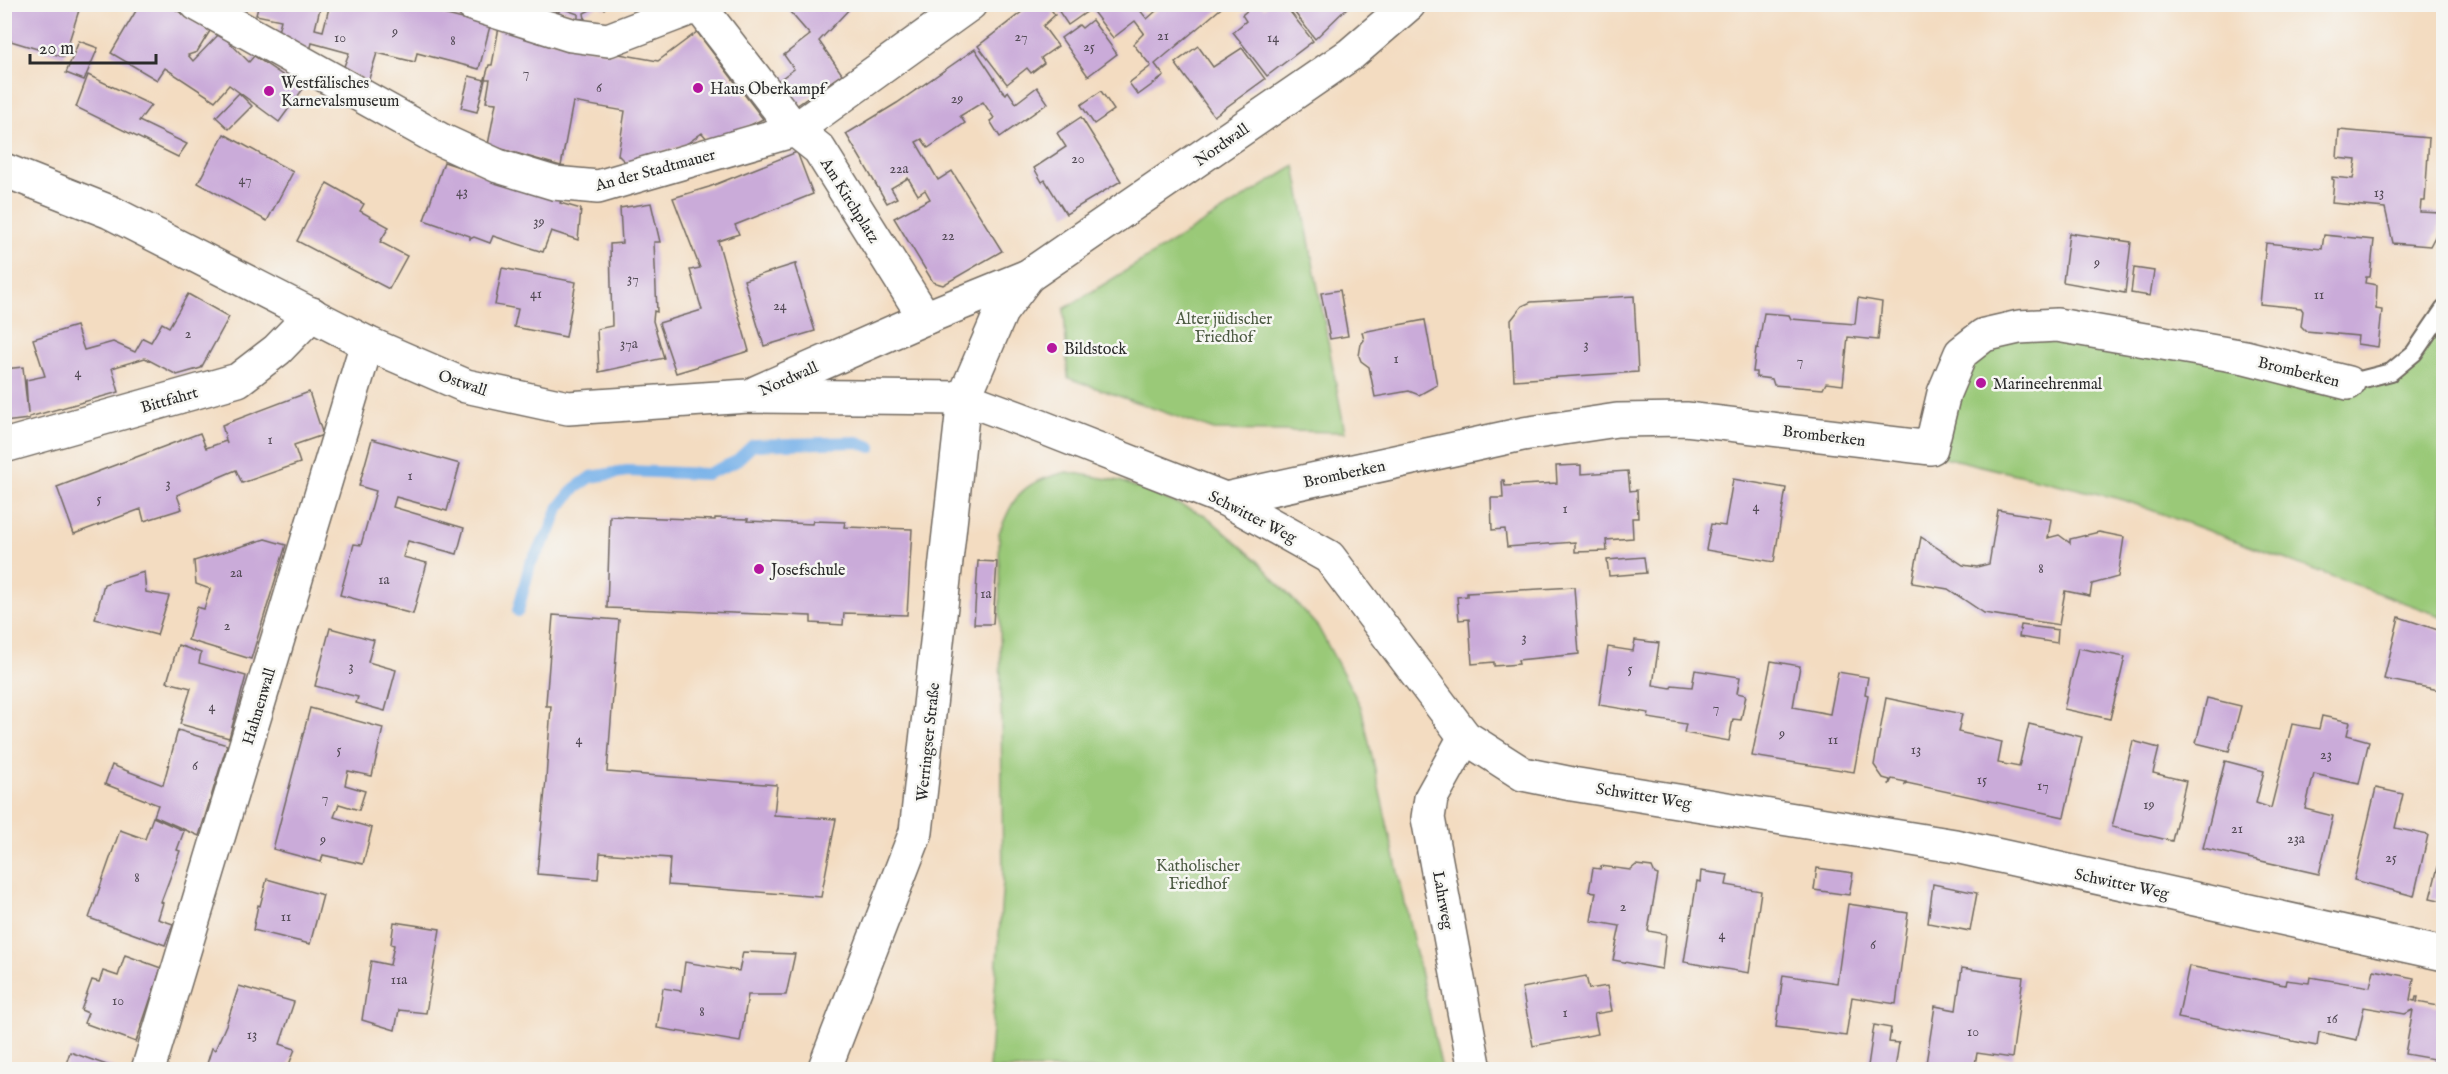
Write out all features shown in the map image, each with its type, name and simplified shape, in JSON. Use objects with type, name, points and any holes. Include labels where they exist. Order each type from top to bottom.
[{"type":"street","points":[[472,4],[571,35],[608,40],[701,6]]},
{"type":"street","name":"An der Stadtmauer","points":[[215,8],[439,139],[498,166],[554,183],[598,188],[795,130],[970,4]]},
{"type":"street","name":"Nordwall","points":[[747,396],[925,318],[1028,276],[1351,54],[1409,4]]},
{"type":"street","name":"Am Kirchplatz","points":[[701,6],[795,130],[819,149],[925,318]]},
{"type":"street","name":"Ostwall","points":[[4,170],[111,212],[367,343],[466,386],[568,408],[747,396],[964,398]]},
{"type":"street","name":"Nordwall","points":[[964,398],[1001,312],[1028,276]]},
{"type":"street","name":"Bittfahrt","points":[[4,446],[238,380],[277,350],[312,314]]},
{"type":"street","name":"Bromberken","points":[[1225,499],[1523,434],[1617,420],[1686,419],[1931,448],[1944,393],[1961,353],[1984,335],[2019,327],[2057,325],[2245,357],[2348,383]]},
{"type":"street","name":"Hahnenwall","points":[[148,1070],[367,343]]},
{"type":"street","name":"Schwitter Weg","points":[[964,398],[1225,499],[1329,556],[1465,737],[1523,774],[1584,786],[1955,846],[2444,954]]},
{"type":"street","name":"Werringser Straße","points":[[824,1070],[916,832],[964,398]]},
{"type":"street","name":"Lahrweg","points":[[1465,737],[1431,798],[1428,818],[1475,1070]]},
{"type":"lane","points":[[2348,383],[2391,372],[2414,353],[2444,309]]},
{"type":"green space","name":"Alter jüdischer Friedhof","points":[[1295,166],[1345,432],[1214,430],[1068,378],[1064,309]]},
{"type":"green space","points":[[2443,317],[2443,617],[2124,500],[1935,455],[1965,358],[2025,332],[2238,361],[2394,375]]},
{"type":"green space","name":"Katholischer Friedhof","points":[[1067,472],[1120,481],[1205,515],[1258,561],[1318,627],[1361,707],[1442,1069],[989,1069],[1003,881],[999,533],[1016,498],[1023,491],[1040,480]]},
{"type":"building","points":[[4,4],[81,4],[64,57],[4,39]]},
{"type":"building","points":[[140,4],[167,4],[210,31],[197,52],[188,55],[193,61],[220,33],[249,62],[254,56],[303,89],[279,122],[229,85],[215,101],[165,68],[157,80],[111,53]]},
{"type":"building","points":[[259,4],[321,4],[315,29],[323,31],[330,4],[404,4],[490,26],[479,69],[417,53],[415,62],[377,53],[368,82],[343,69],[349,53],[312,43],[310,51],[277,36],[281,20],[256,15]]},
{"type":"building","points":[[551,4],[609,4],[604,9],[600,5],[584,13],[585,19],[578,19],[578,14],[561,8],[558,13]]},
{"type":"building","points":[[783,4],[854,4],[819,41],[842,74],[796,106],[778,81],[794,69],[784,55],[810,35]]},
{"type":"building","points":[[1032,4],[1047,4],[1055,15],[1043,26],[1058,46],[1041,58],[1044,63],[1031,73],[1027,68],[1007,84],[978,46]]},
{"type":"building","points":[[1054,4],[1135,4],[1147,19],[1164,4],[1226,4],[1155,64],[1164,76],[1138,95],[1129,83],[1151,66],[1133,44],[1144,33],[1135,21],[1113,38],[1091,9],[1068,25]]},
{"type":"building","points":[[1255,4],[1261,4],[1264,8],[1268,4],[1284,4],[1313,41],[1267,76],[1233,32],[1246,21],[1242,15]]},
{"type":"building","points":[[1288,4],[1351,4],[1315,39]]},
{"type":"building","points":[[1092,20],[1117,54],[1088,76],[1061,38],[1079,25],[1082,28]]},
{"type":"building","points":[[499,27],[569,45],[658,61],[697,32],[763,119],[736,132],[708,140],[702,133],[685,145],[626,163],[618,155],[625,111],[573,102],[561,166],[488,145],[496,103],[486,102],[490,79],[485,79],[489,65],[492,65]]},
{"type":"building","points":[[79,41],[98,48],[84,80],[66,73]]},
{"type":"building","points":[[1198,46],[1213,67],[1242,48],[1265,79],[1214,116],[1175,63]]},
{"type":"building","points":[[975,49],[1002,90],[1006,94],[1008,91],[1016,103],[1037,87],[1048,103],[1000,137],[990,121],[994,118],[983,102],[960,116],[965,123],[928,148],[922,139],[916,142],[938,180],[952,171],[1002,251],[943,285],[933,282],[894,218],[930,199],[925,190],[918,195],[908,178],[891,188],[897,198],[887,203],[846,134],[897,103]]},
{"type":"building","points":[[88,75],[151,105],[139,121],[187,144],[178,157],[76,107]]},
{"type":"building","points":[[469,76],[485,80],[477,112],[461,108]]},
{"type":"building","points":[[1101,91],[1114,110],[1094,124],[1081,105]]},
{"type":"building","points":[[239,93],[252,106],[229,129],[216,117]]},
{"type":"building","points":[[1081,117],[1121,181],[1066,214],[1045,180],[1042,182],[1034,168],[1066,147],[1057,133]]},
{"type":"building","points":[[2339,130],[2429,138],[2425,201],[2421,201],[2420,212],[2441,213],[2438,231],[2430,246],[2393,243],[2385,208],[2332,203],[2334,180],[2332,177],[2353,179],[2356,160],[2337,158]]},
{"type":"building","points":[[224,134],[293,172],[267,221],[198,183]]},
{"type":"building","points":[[797,152],[813,194],[735,225],[739,234],[718,241],[749,351],[676,373],[659,323],[702,310],[690,270],[700,268],[673,198],[709,187]]},
{"type":"building","points":[[444,162],[561,200],[560,203],[581,209],[578,240],[551,231],[543,252],[493,236],[490,243],[474,237],[470,239],[470,236],[424,220]]},
{"type":"building","points":[[327,183],[364,204],[360,211],[389,227],[380,242],[407,256],[389,289],[297,241]]},
{"type":"building","points":[[651,203],[660,242],[654,242],[657,312],[654,311],[653,321],[664,358],[599,372],[597,329],[612,326],[610,244],[622,243],[620,208]]},
{"type":"building","points":[[2069,233],[2131,242],[2125,293],[2063,282]]},
{"type":"building","points":[[2324,235],[2374,240],[2370,277],[2366,277],[2365,283],[2377,285],[2376,309],[2382,310],[2378,347],[2357,344],[2358,336],[2306,331],[2301,326],[2303,311],[2301,308],[2260,304],[2266,243],[2322,249]]},
{"type":"building","points":[[798,263],[795,266],[815,331],[764,346],[744,280]]},
{"type":"building","points":[[502,268],[576,282],[566,337],[514,327],[518,309],[495,305]]},
{"type":"building","points":[[2134,268],[2154,271],[2150,296],[2131,293]]},
{"type":"building","points":[[1340,290],[1348,336],[1330,339],[1321,293]]},
{"type":"building","points":[[188,294],[229,317],[201,368],[177,375],[145,358],[112,368],[119,392],[29,417],[29,419],[4,422],[4,369],[23,367],[28,414],[26,380],[45,376],[33,339],[76,326],[84,350],[113,342],[135,352],[143,338],[151,342],[162,323],[169,327]]},
{"type":"building","points":[[1634,296],[1638,372],[1514,380],[1511,320],[1522,306],[1531,302]]},
{"type":"building","points":[[1858,298],[1882,302],[1878,340],[1848,337],[1843,385],[1826,383],[1823,389],[1774,385],[1772,379],[1756,377],[1756,372],[1753,372],[1756,348],[1758,349],[1764,313],[1789,315],[1791,319],[1855,324]]},
{"type":"building","points":[[1425,320],[1437,385],[1419,395],[1409,391],[1375,397],[1369,367],[1361,361],[1359,356],[1364,340],[1362,332]]},
{"type":"building","points":[[309,392],[323,435],[294,445],[300,463],[242,483],[236,470],[177,495],[182,509],[144,521],[141,509],[74,534],[57,487],[200,433],[206,448],[226,441],[227,444],[222,425]]},
{"type":"building","points":[[372,439],[460,464],[447,511],[396,497],[393,507],[464,528],[457,554],[408,541],[403,557],[427,563],[413,614],[340,595],[354,544],[361,545],[376,491],[359,486]]},
{"type":"building","points":[[1581,465],[1581,474],[1628,471],[1630,491],[1637,490],[1638,518],[1632,518],[1633,538],[1606,540],[1607,551],[1575,552],[1575,542],[1507,547],[1505,529],[1492,530],[1491,498],[1503,498],[1502,480],[1505,486],[1557,483],[1556,466]]},
{"type":"building","points":[[1733,479],[1786,488],[1774,562],[1706,550],[1711,524],[1725,526]]},
{"type":"building","points":[[1998,510],[2051,519],[2048,538],[2059,535],[2070,543],[2070,539],[2099,532],[2124,537],[2118,577],[2092,584],[2090,596],[2065,591],[2059,625],[1984,613],[1948,589],[1912,583],[1921,537],[1963,565],[1977,567],[1989,564]]},
{"type":"building","name":"Josefschule","points":[[610,516],[748,519],[747,521],[812,524],[813,521],[845,522],[844,527],[912,529],[907,615],[844,613],[843,625],[811,623],[811,616],[607,608]]},
{"type":"building","points":[[265,539],[286,545],[251,659],[188,640],[197,607],[204,609],[210,589],[196,584],[194,561]]},
{"type":"building","points":[[1644,557],[1646,573],[1609,576],[1607,560]]},
{"type":"building","points":[[978,561],[997,562],[993,624],[974,624]]},
{"type":"building","points":[[144,572],[146,592],[169,596],[157,635],[95,619],[104,584]]},
{"type":"building","points":[[1574,587],[1579,654],[1518,660],[1519,664],[1494,666],[1494,662],[1472,664],[1469,619],[1459,620],[1457,597],[1467,596],[1467,593]]},
{"type":"building","points":[[553,615],[619,620],[607,772],[777,785],[774,815],[836,819],[821,897],[668,885],[670,858],[600,853],[598,879],[537,874],[551,706],[546,706],[546,703]]},
{"type":"building","points":[[2399,617],[2444,632],[2444,691],[2384,679]]},
{"type":"building","points":[[2021,625],[2058,630],[2057,643],[2019,637]]},
{"type":"building","points":[[330,628],[374,640],[368,662],[396,670],[385,711],[356,703],[358,697],[315,686]]},
{"type":"building","points":[[1635,640],[1659,643],[1653,685],[1671,688],[1672,685],[1692,687],[1695,670],[1740,677],[1737,693],[1746,695],[1741,720],[1733,719],[1729,741],[1684,733],[1686,724],[1648,718],[1649,713],[1599,705],[1608,647],[1633,651]]},
{"type":"building","points":[[178,645],[201,653],[199,663],[246,676],[229,738],[180,724],[191,688],[167,682]]},
{"type":"building","points":[[2078,648],[2125,657],[2110,719],[2064,709]]},
{"type":"building","points":[[1771,661],[1800,666],[1793,707],[1830,714],[1838,672],[1868,677],[1865,694],[1868,695],[1854,772],[1752,756]]},
{"type":"building","points":[[1886,698],[1962,714],[1958,732],[2002,742],[1998,763],[2019,767],[2029,724],[2082,737],[2064,817],[1907,783],[1904,786],[1906,782],[1892,779],[1889,785],[1890,780],[1883,778],[1874,765]]},
{"type":"building","points":[[2207,698],[2241,706],[2229,751],[2196,743]]},
{"type":"building","points":[[310,708],[383,728],[372,776],[348,771],[345,785],[365,791],[359,810],[339,804],[334,817],[372,828],[363,864],[323,855],[321,862],[273,849]]},
{"type":"building","points":[[2322,716],[2350,722],[2347,735],[2369,741],[2359,784],[2314,774],[2305,809],[2333,816],[2319,874],[2203,848],[2225,761],[2264,771],[2256,803],[2271,808],[2292,724],[2319,729]]},
{"type":"building","points":[[178,730],[227,745],[199,836],[154,816],[158,805],[105,784],[112,765],[163,785]]},
{"type":"building","points":[[2133,741],[2159,748],[2153,773],[2186,781],[2172,841],[2112,827]]},
{"type":"building","points":[[2376,788],[2403,794],[2395,828],[2428,835],[2414,896],[2354,880]]},
{"type":"building","points":[[153,817],[184,831],[177,850],[180,851],[161,902],[163,903],[158,919],[173,924],[165,945],[89,918],[120,830],[145,839]]},
{"type":"building","points":[[1636,865],[1652,867],[1658,875],[1648,931],[1666,934],[1662,969],[1613,960],[1620,926],[1591,921],[1596,892],[1589,891],[1593,868],[1600,869],[1601,866],[1630,870]]},
{"type":"building","points":[[2438,867],[2444,869],[2444,901],[2430,898]]},
{"type":"building","points":[[1817,868],[1853,873],[1849,895],[1814,890]]},
{"type":"building","points":[[1701,871],[1728,875],[1726,885],[1761,891],[1749,973],[1684,962],[1697,881],[1700,882]]},
{"type":"building","points":[[267,879],[323,895],[310,944],[253,930]]},
{"type":"building","points":[[1933,884],[1977,893],[1970,931],[1928,923]]},
{"type":"building","points":[[1848,904],[1908,913],[1896,1004],[1852,997],[1846,1036],[1776,1027],[1783,975],[1837,983]]},
{"type":"building","points":[[394,922],[440,929],[426,1013],[399,1010],[395,1030],[362,1020],[371,961],[390,965],[394,945],[391,944]]},
{"type":"building","points":[[743,952],[795,954],[786,995],[748,995],[740,1042],[657,1028],[663,988],[681,991],[685,962],[739,971]]},
{"type":"building","points":[[125,955],[161,968],[136,1042],[84,1023],[88,1013],[81,1010],[92,980],[99,982],[103,971],[118,976]]},
{"type":"building","points":[[2189,966],[2285,985],[2286,980],[2309,983],[2310,977],[2370,987],[2374,970],[2414,978],[2410,1000],[2415,1001],[2418,997],[2417,1002],[2444,1007],[2444,1070],[2432,1070],[2434,1059],[2405,1054],[2413,1010],[2405,1014],[2364,1007],[2357,1040],[2319,1032],[2317,1046],[2178,1018]]},
{"type":"building","points":[[1962,968],[2023,977],[2012,1058],[1977,1053],[1974,1070],[1925,1070],[1935,1006],[1956,1010]]},
{"type":"building","points":[[1586,976],[1589,989],[1607,986],[1612,1011],[1594,1014],[1598,1034],[1533,1046],[1522,988]]},
{"type":"building","points":[[239,986],[294,1002],[280,1044],[295,1049],[287,1070],[205,1070],[212,1048],[215,1050],[226,1025]]},
{"type":"building","points":[[1874,1025],[1891,1028],[1889,1042],[1899,1043],[1895,1069],[1868,1066]]},
{"type":"building","points":[[70,1052],[118,1069],[118,1070],[64,1070]]},
{"type":"waterway","points":[[518,611],[530,564],[550,531],[558,509],[574,489],[591,477],[627,471],[707,474],[735,462],[753,445],[858,442],[871,447]]},
{"type":"place","name":"Haus Oberkampf","points":[[698,88]]},
{"type":"place","name":"Westfälisches Karnevalsmuseum","points":[[269,91]]},
{"type":"place","name":"Bildstock","points":[[1052,348]]},
{"type":"place","name":"Marineehrenmal","points":[[1981,383]]},
{"type":"place","name":"Josefschule","points":[[759,569]]}]
